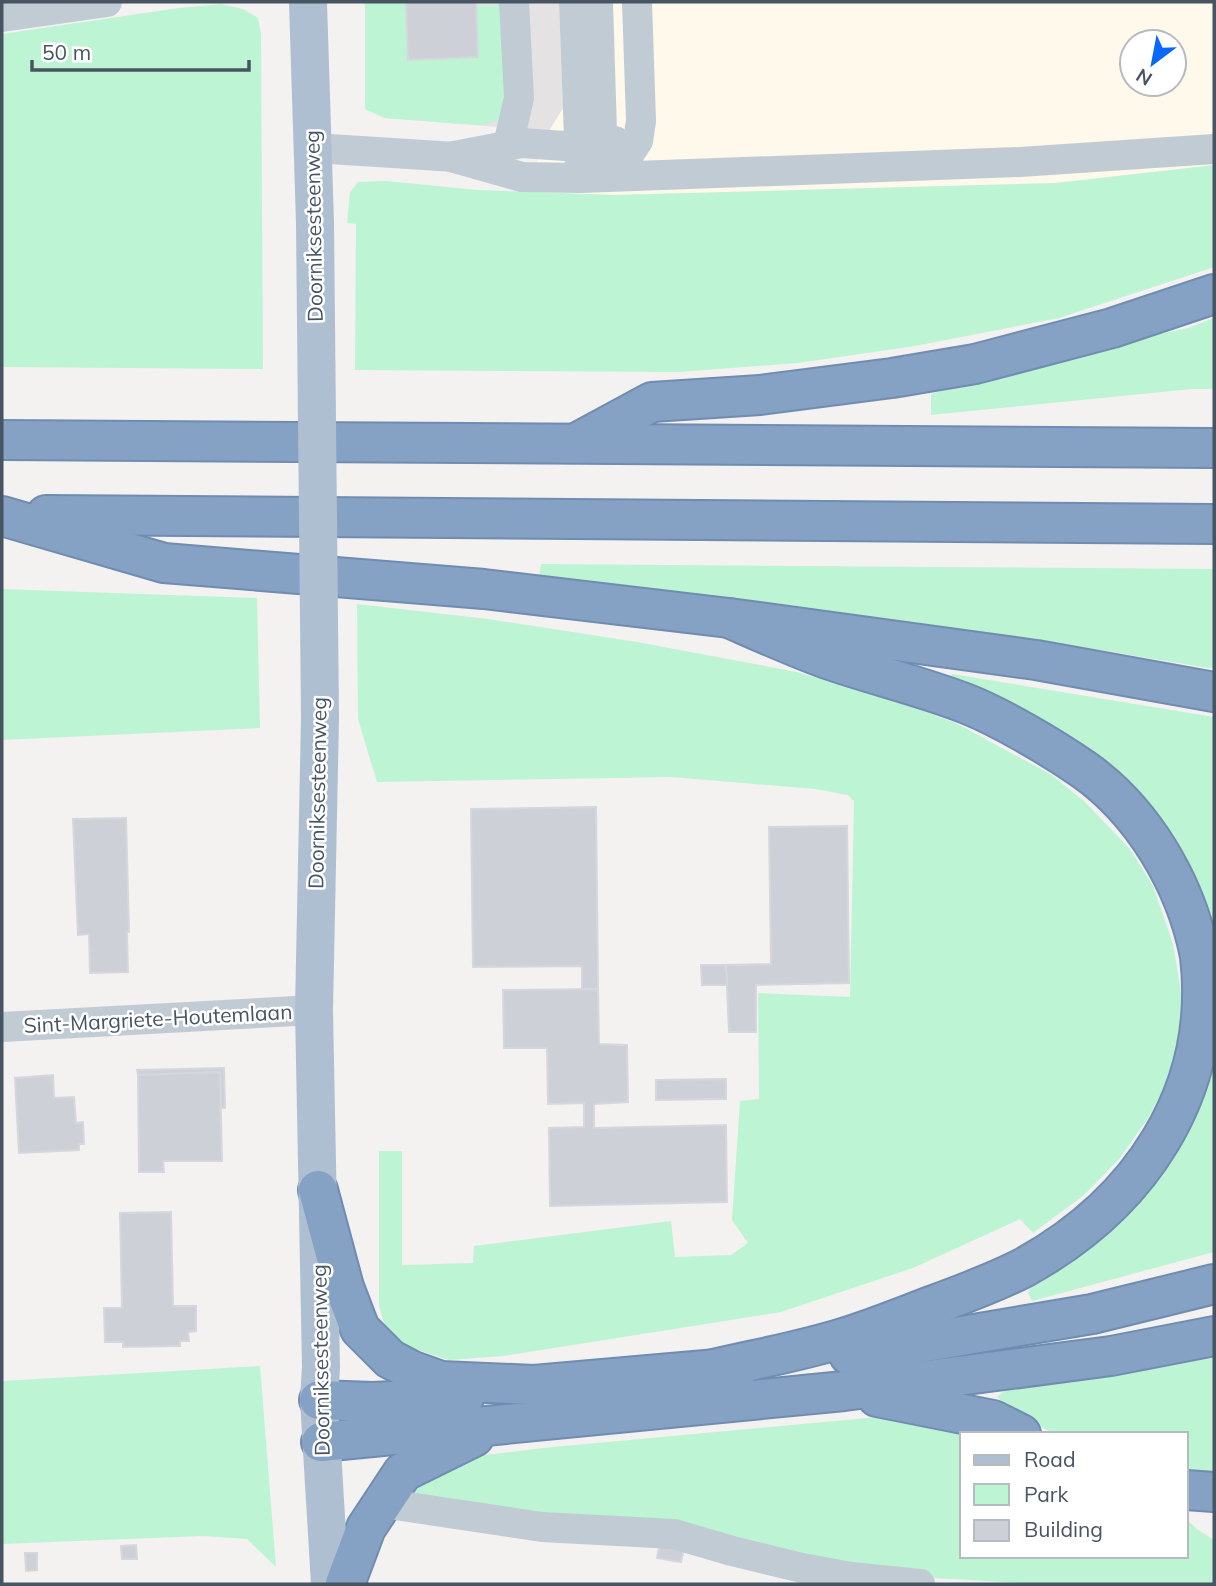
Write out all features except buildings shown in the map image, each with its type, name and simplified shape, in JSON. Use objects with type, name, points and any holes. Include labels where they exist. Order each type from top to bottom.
[{"type":"highway","points":[[574,444],[652,402],[760,395],[975,364],[1112,328],[1214,294]]},
{"type":"highway","points":[[2,440],[1214,448]]},
{"type":"highway","points":[[2,516],[1214,524]]},
{"type":"highway","points":[[2,516],[164,563],[484,589],[729,618],[1036,660],[1214,692]]},
{"type":"highway","points":[[714,1369],[843,1338],[972,1291],[1023,1268],[1083,1228],[1119,1198],[1158,1153],[1180,1115],[1196,1078],[1205,1034],[1206,987],[1197,938],[1159,851],[1128,810],[1085,771],[1041,743],[969,705],[825,658],[729,618]]},
{"type":"highway","points":[[318,1190],[344,1286],[360,1329],[390,1359],[442,1381],[534,1385],[815,1360],[1093,1314],[1214,1284]]},
{"type":"highway","points":[[321,1442],[844,1391],[1111,1356],[1214,1336]]},
{"type":"highway","points":[[320,1400],[372,1402],[497,1396],[534,1385]]},
{"type":"highway","points":[[844,1391],[993,1420],[1017,1432]]},
{"type":"highway","points":[[345,1584],[366,1528],[403,1472],[495,1427]]},
{"type":"highway","points":[[1188,1490],[1214,1492]]},
{"type":"main road","name":"Doorniksesteenweg","points":[[308,2],[314,148],[320,718],[314,1010],[321,1442],[330,1584]]},
{"type":"street","points":[[2,17],[107,2]]},
{"type":"street","points":[[508,145],[519,98],[514,2]]},
{"type":"street","points":[[574,2],[583,159]]},
{"type":"street","points":[[583,159],[602,132],[598,2]]},
{"type":"street","points":[[583,159],[621,135],[618,2]]},
{"type":"street","points":[[451,157],[522,143],[614,164],[628,156],[638,141],[641,121],[636,2]]},
{"type":"street","points":[[314,148],[451,157],[1020,163],[1214,149]]},
{"type":"street","name":"Sint-Margriete-Houtemlaan","points":[[2,1027],[314,1010]]},
{"type":"street","points":[[382,1503],[541,1527],[674,1534],[732,1551],[851,1577],[920,1584]]},
{"type":"shaded area","points":[[365,2],[559,2],[563,108],[549,131],[385,118],[365,109]]},
{"type":"shaded area","points":[[559,2],[1214,2],[1214,165],[1056,183],[613,195],[525,192],[549,131],[563,108]]},
{"type":"green space","points":[[365,2],[406,2],[408,60],[476,6],[504,5],[508,78],[505,106],[499,118],[484,125],[477,125],[385,118],[365,109]]},
{"type":"green space","points":[[221,4],[243,9],[258,18],[261,34],[263,369],[2,367],[2,34]]},
{"type":"green space","points":[[1214,165],[1214,267],[1059,318],[915,346],[798,363],[679,372],[355,370],[356,224],[347,223],[350,192],[358,182],[386,181],[478,190],[613,195],[1056,183]]},
{"type":"green space","points":[[1214,318],[1214,389],[931,415],[931,394],[1091,349],[1188,328]]},
{"type":"green space","points":[[541,564],[1214,569],[1214,669],[962,630],[539,577]]},
{"type":"green space","points":[[2,589],[257,598],[260,728],[2,740]]},
{"type":"green space","points":[[357,604],[488,619],[637,642],[797,672],[895,701],[956,723],[1050,774],[1084,801],[1130,849],[1153,886],[1173,944],[1183,1005],[1176,1053],[1162,1092],[1148,1118],[1120,1158],[1084,1195],[1033,1233],[1020,1219],[913,1268],[781,1312],[503,1356],[449,1360],[397,1340],[385,1326],[379,1306],[379,1151],[402,1151],[402,1265],[473,1263],[474,1246],[671,1221],[675,1257],[731,1255],[748,1243],[732,1220],[740,1101],[759,1099],[758,993],[850,997],[854,801],[848,795],[815,789],[671,777],[377,782],[358,719]]},
{"type":"green space","points":[[952,674],[1214,717],[1214,946],[1188,867],[949,679]]},
{"type":"green space","points":[[1214,1064],[1214,1252],[1032,1301],[1028,1293],[1041,1273],[1103,1233],[1143,1197],[1159,1178],[1186,1137],[1206,1091]]},
{"type":"green space","points":[[1214,1357],[1214,1476],[1188,1475],[1188,1432],[1051,1432],[1014,1413],[997,1397],[1006,1390]]},
{"type":"green space","points":[[260,1366],[276,1567],[247,1539],[203,1536],[2,1544],[2,1381]]},
{"type":"green space","points":[[878,1417],[908,1420],[960,1432],[960,1558],[1188,1558],[1188,1521],[1214,1540],[1214,1584],[1041,1584],[916,1577],[421,1499],[415,1492],[420,1484],[461,1458]]}]
